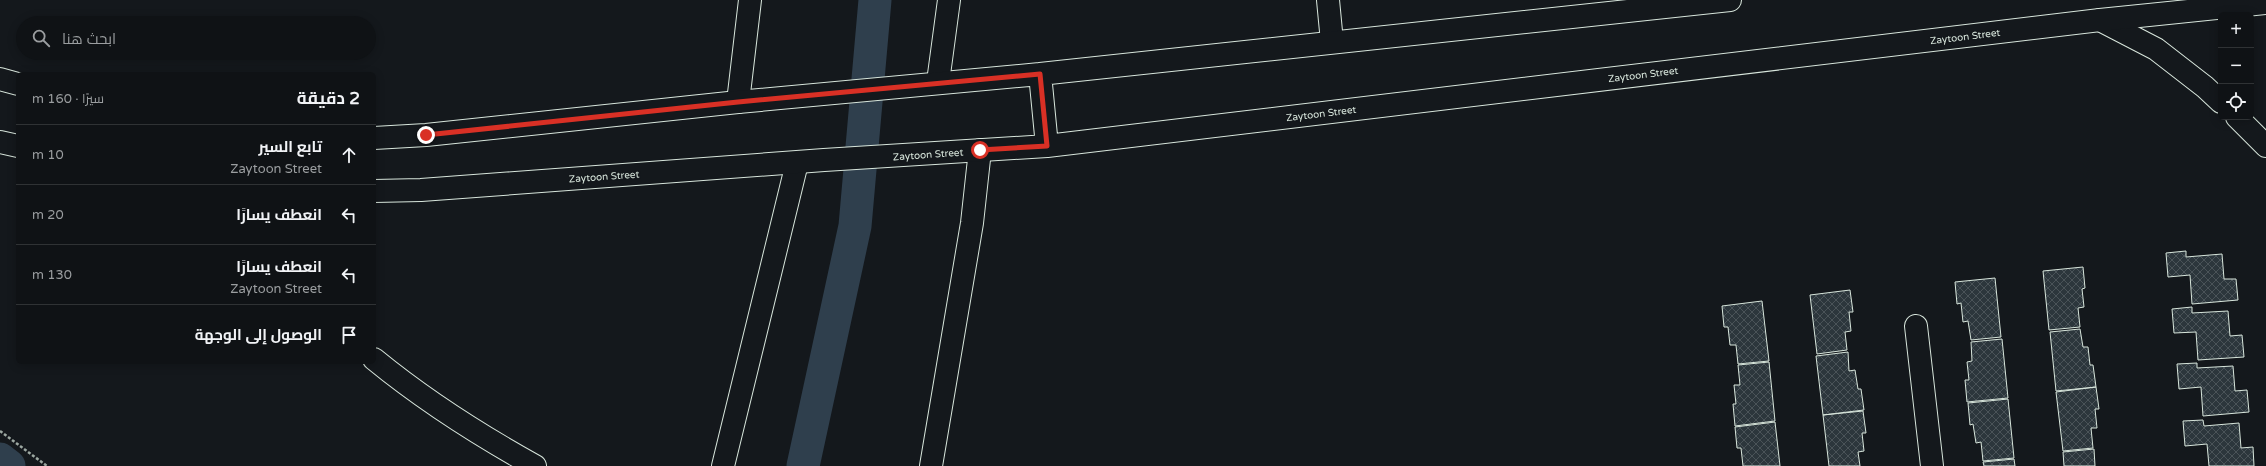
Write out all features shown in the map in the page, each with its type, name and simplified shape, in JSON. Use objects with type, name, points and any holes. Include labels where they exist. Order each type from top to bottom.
[{"type":"main road","points":[[738,102],[750,0]]},
{"type":"main road","points":[[938,82],[949,0]]},
{"type":"main road","points":[[1328,0],[1332,42]]},
{"type":"main road","points":[[376,138],[426,135],[938,82],[1040,74],[1730,0]]},
{"type":"main road","name":"Zaytoon Street","points":[[376,191],[421,190],[824,160],[1047,146],[2100,20],[2266,3]]},
{"type":"main road","points":[[2100,20],[2156,49],[2205,87],[2218,99]]},
{"type":"main road","points":[[1040,74],[1047,146]]},
{"type":"main road","points":[[0,79],[16,83]]},
{"type":"main road","points":[[2240,120],[2266,146]]},
{"type":"main road","points":[[0,142],[16,146]]},
{"type":"main road","points":[[931,466],[972,223],[980,150]]},
{"type":"main road","points":[[723,466],[797,163]]},
{"type":"main road","points":[[1916,326],[1932,466]]},
{"type":"main road","points":[[376,361],[404,383],[487,439],[535,466]]},
{"type":"path","points":[[0,431],[47,466]]},
{"type":"building","points":[[2186,251],[2186,257],[2222,254],[2224,279],[2236,279],[2238,300],[2192,304],[2190,275],[2168,277],[2166,253]]},
{"type":"building","points":[[2083,267],[2085,288],[2082,289],[2084,307],[2078,308],[2080,327],[2049,330],[2043,271]]},
{"type":"building","points":[[1995,278],[2001,337],[1971,340],[1968,321],[1963,322],[1961,303],[1957,304],[1955,282]]},
{"type":"building","points":[[1850,290],[1853,312],[1849,312],[1851,331],[1845,332],[1847,350],[1817,354],[1810,295]]},
{"type":"building","points":[[1762,301],[1769,361],[1738,364],[1736,345],[1730,345],[1728,327],[1724,327],[1722,306]]},
{"type":"building","points":[[2192,307],[2192,313],[2228,311],[2230,336],[2242,335],[2244,357],[2198,360],[2196,332],[2174,333],[2172,309]]},
{"type":"building","points":[[2080,329],[2083,347],[2088,347],[2090,365],[2093,365],[2096,387],[2056,391],[2050,332]]},
{"type":"building","points":[[2002,339],[2008,398],[1967,402],[1965,380],[1969,380],[1967,362],[1972,361],[1971,342]]},
{"type":"building","points":[[1848,352],[1849,371],[1855,370],[1858,389],[1861,389],[1864,410],[1823,415],[1816,356]]},
{"type":"building","points":[[1769,362],[1775,421],[1735,426],[1733,404],[1736,404],[1734,385],[1740,385],[1738,365]]},
{"type":"building","points":[[2197,363],[2197,368],[2233,366],[2235,391],[2247,390],[2249,412],[2203,416],[2201,387],[2179,389],[2177,364]]},
{"type":"building","points":[[2096,387],[2099,409],[2095,409],[2097,428],[2091,428],[2093,448],[2063,451],[2056,392]]},
{"type":"building","points":[[2008,399],[2014,458],[1983,461],[1981,442],[1976,443],[1973,424],[1970,425],[1968,403]]},
{"type":"building","points":[[1863,411],[1866,433],[1862,433],[1864,451],[1858,452],[1860,466],[1829,466],[1823,415]]},
{"type":"building","points":[[2203,420],[2204,426],[2239,423],[2241,448],[2253,447],[2254,466],[2209,466],[2207,444],[2185,446],[2183,421]]},
{"type":"building","points":[[1775,422],[1780,466],[1743,466],[1741,448],[1737,448],[1735,427]]},
{"type":"building","points":[[2094,449],[2095,466],[2064,466],[2063,452]]},
{"type":"building","points":[[2014,459],[2015,466],[1984,466],[1983,462]]},
{"type":"waterway","points":[[803,466],[855,226],[875,0]]},
{"type":"waterway","points":[[0,459],[9,466]]},
{"type":"route","points":[[426,135],[938,82],[1040,74],[1047,146],[980,150]]}]
